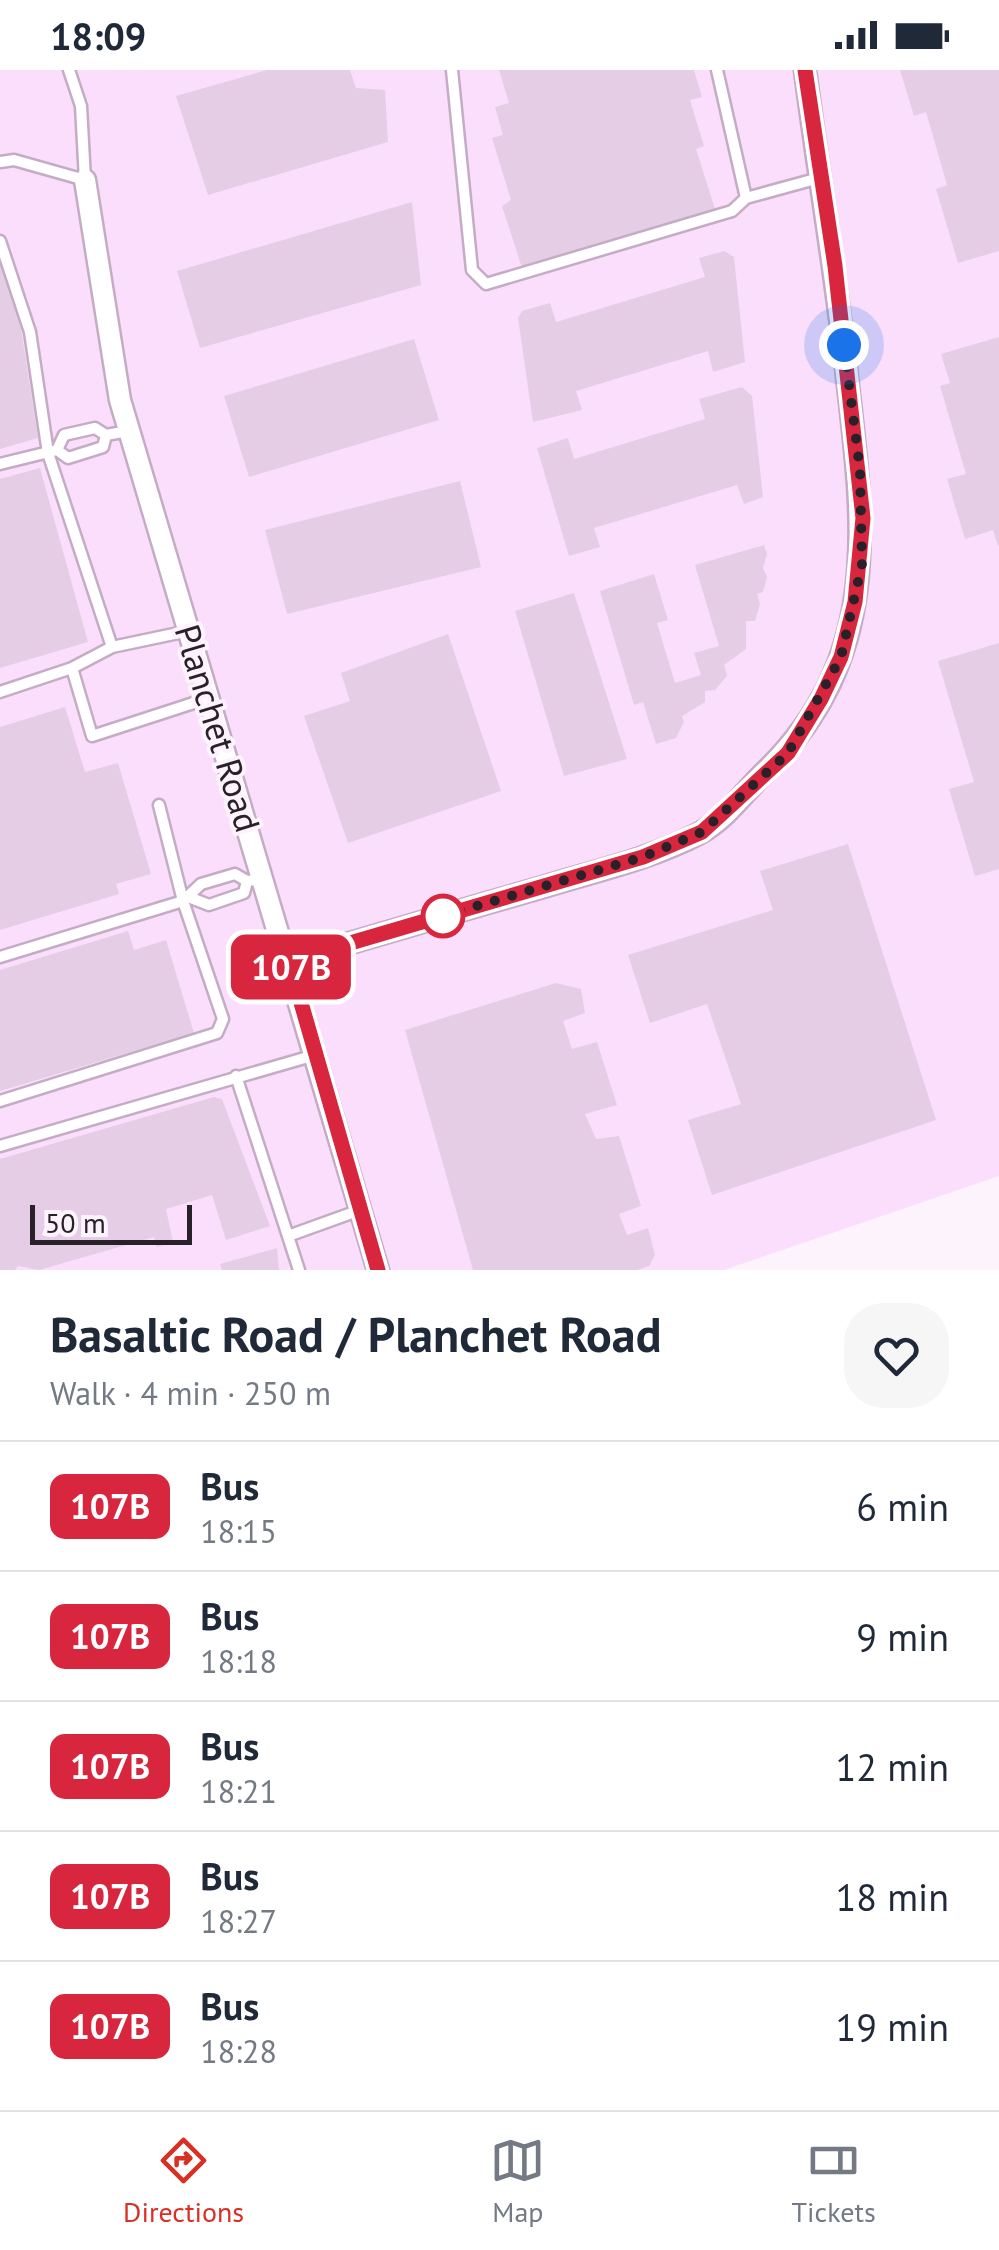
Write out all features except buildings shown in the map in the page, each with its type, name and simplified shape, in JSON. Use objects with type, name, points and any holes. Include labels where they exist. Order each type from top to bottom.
[{"type":"street","points":[[289,961],[643,857],[702,832],[788,753],[841,657],[862,564],[860,470],[835,266],[805,70]]},
{"type":"street","name":"Planchet Road","points":[[85,180],[110,362],[210,698],[256,880],[289,961],[378,1270]]},
{"type":"lane","points":[[0,162],[14,160],[85,180],[81,106],[70,70]]},
{"type":"lane","points":[[452,70],[472,270],[486,284],[732,211],[746,198],[819,178]]},
{"type":"lane","points":[[717,70],[746,198]]},
{"type":"lane","points":[[0,241],[30,332],[53,451],[112,647]]},
{"type":"lane","points":[[53,451],[64,435],[95,428],[106,435],[129,431]]},
{"type":"lane","points":[[0,464],[53,451],[68,458],[103,447],[106,435]]},
{"type":"lane","points":[[0,692],[72,668],[112,647],[189,631]]},
{"type":"lane","points":[[72,668],[92,736],[210,698]]},
{"type":"lane","points":[[0,1101],[216,1033],[222,1019],[159,805]]},
{"type":"lane","points":[[0,956],[187,899],[201,884],[235,874],[256,880],[244,893],[208,905],[187,899]]},
{"type":"lane","points":[[0,1146],[316,1054]]},
{"type":"lane","points":[[236,1076],[299,1270]]},
{"type":"lane","points":[[288,1236],[360,1210]]},
{"type":"shaded area","points":[[0,70],[999,70],[999,1176],[724,1270],[0,1270]]},
{"type":"bus line","name":"107B","points":[[378,1270],[289,961],[643,857],[702,832],[738,804],[764,772],[788,753],[841,657],[862,564],[863,518],[835,266],[820,188],[805,70]]},
{"type":"route","points":[[443,916],[643,857],[702,832],[738,804],[764,772],[788,753],[841,657],[862,564],[860,470],[844,345]]}]
